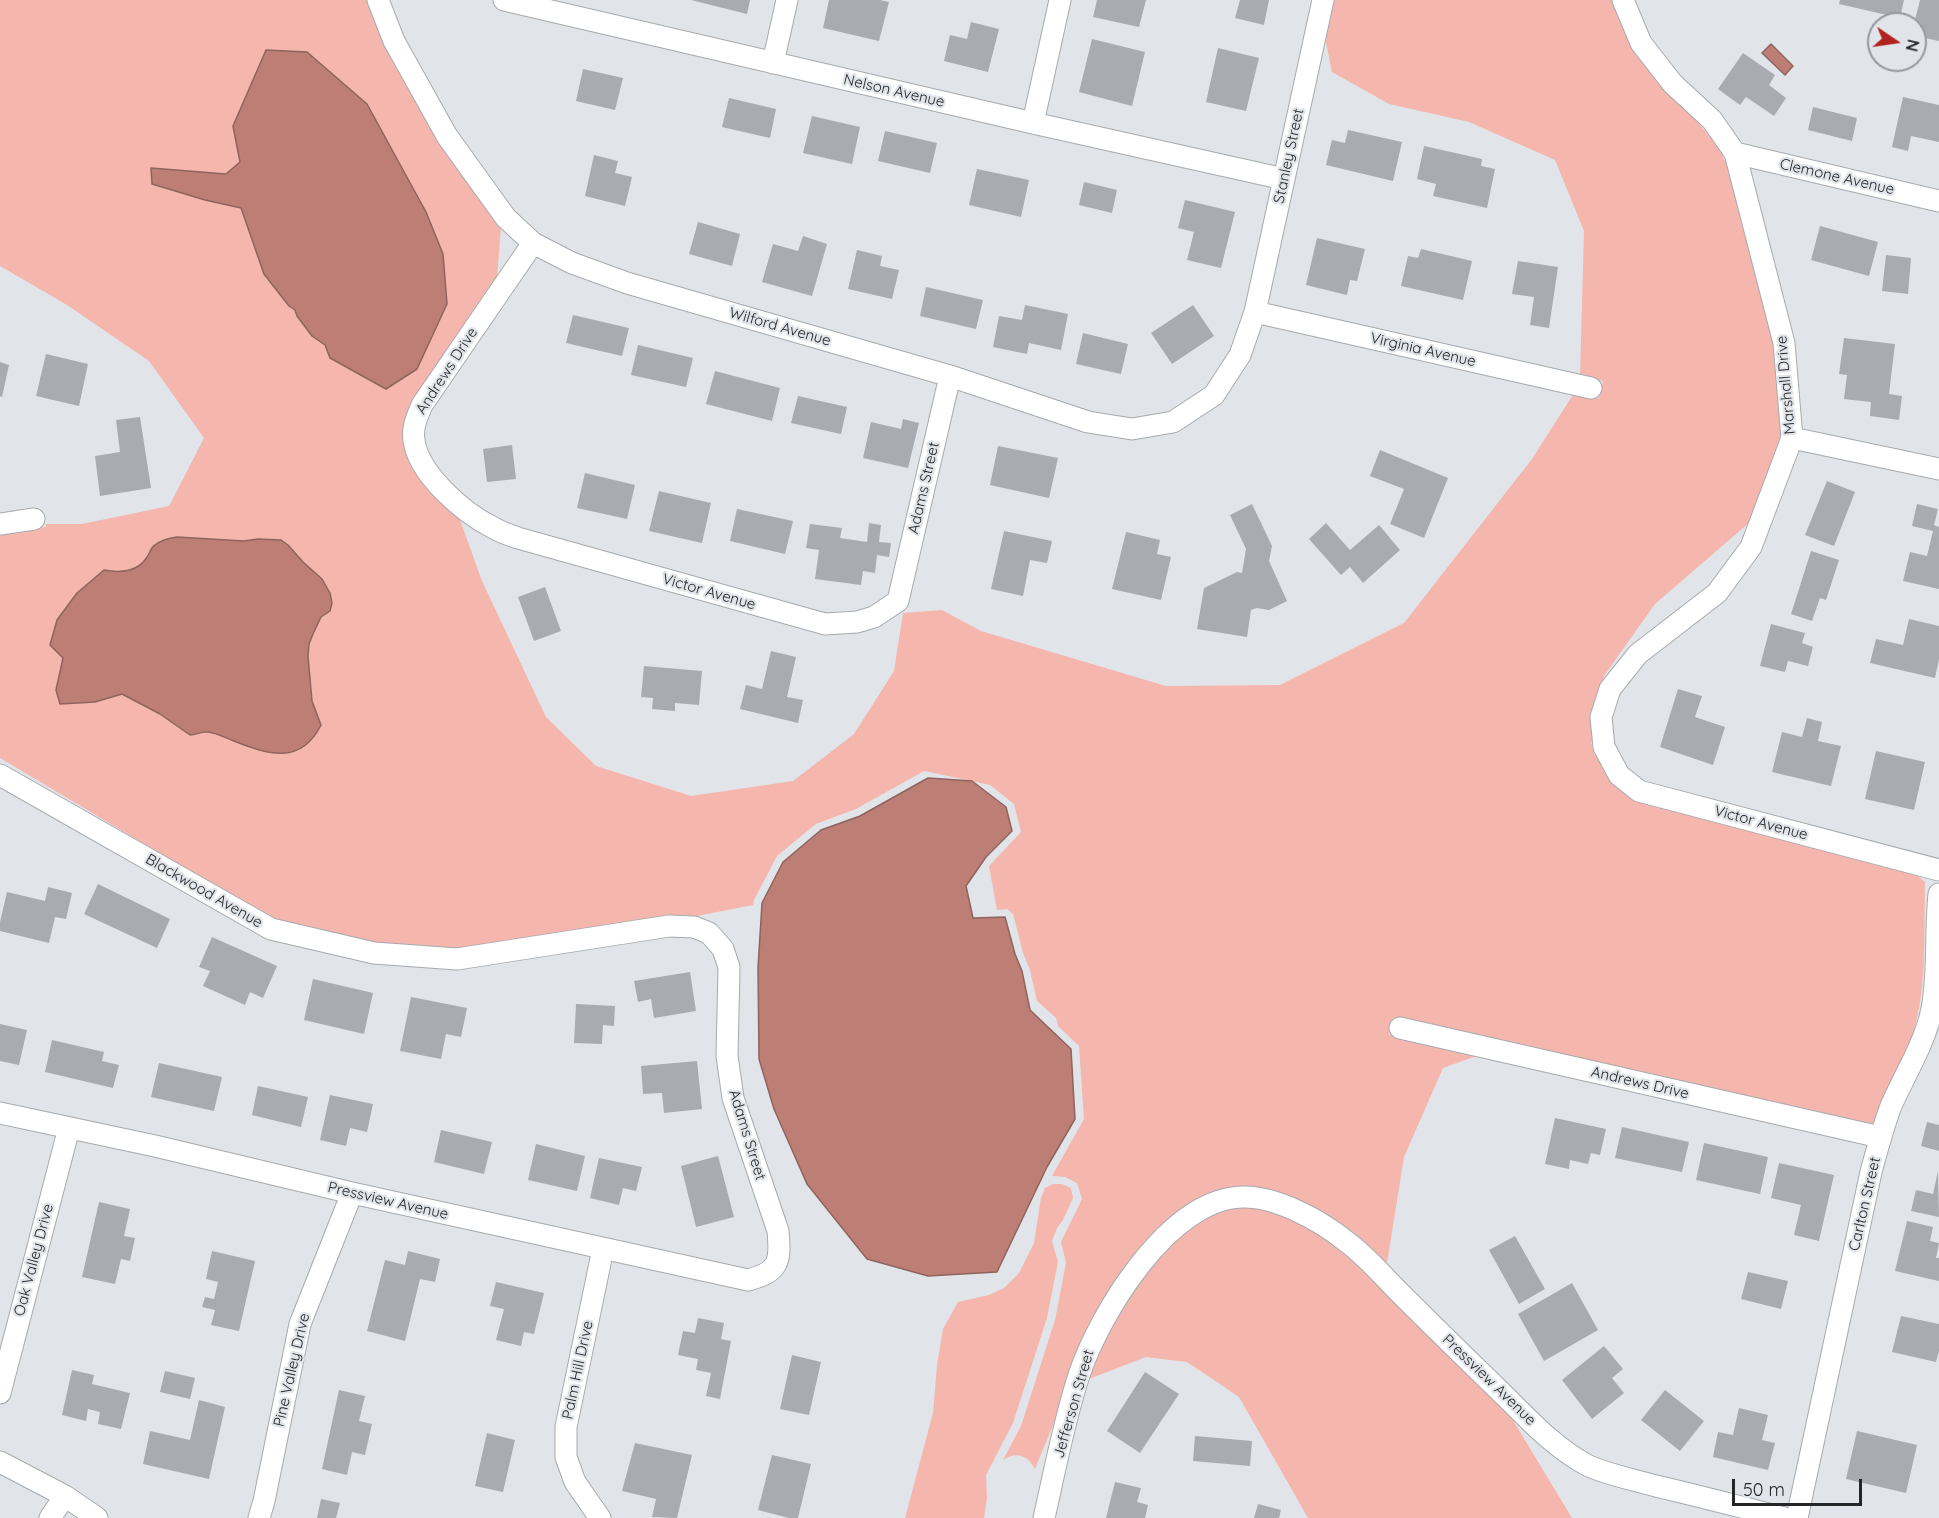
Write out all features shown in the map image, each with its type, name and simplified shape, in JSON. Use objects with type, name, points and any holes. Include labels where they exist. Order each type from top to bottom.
[{"type":"street","name":"Wilford Avenue","points":[[378,0],[394,41],[447,136],[506,218],[533,243],[572,263],[627,283],[950,376],[1088,422],[1132,429],[1173,422],[1214,395],[1240,355],[1255,312]]},
{"type":"street","name":"Nelson Avenue","points":[[504,0],[1284,179]]},
{"type":"street","points":[[773,63],[788,0]]},
{"type":"street","points":[[1033,123],[1060,0]]},
{"type":"street","name":"Stanley Street","points":[[1255,312],[1323,0]]},
{"type":"street","name":"Marshall Drive","points":[[1604,747],[1601,717],[1610,689],[1638,654],[1717,592],[1751,547],[1792,438],[1784,343],[1735,153],[1712,120],[1673,84],[1641,43],[1623,0]]},
{"type":"street","name":"Clemone Avenue","points":[[1735,153],[1939,201]]},
{"type":"street","name":"Andrews Drive","points":[[518,538],[492,527],[465,510],[439,485],[422,462],[414,441],[414,423],[422,405],[533,243]]},
{"type":"street","name":"Virginia Avenue","points":[[1255,312],[1591,388]]},
{"type":"street","name":"Adams Street","points":[[898,600],[950,376]]},
{"type":"street","points":[[1792,438],[1939,469]]},
{"type":"street","points":[[0,524],[34,519]]},
{"type":"street","name":"Victor Avenue","points":[[518,538],[825,624],[857,622],[874,617],[898,600]]},
{"type":"street","name":"Victor Avenue","points":[[1604,747],[1619,775],[1639,791],[1939,870]]},
{"type":"street","name":"Blackwood Avenue","points":[[0,775],[271,929],[374,953],[457,959],[669,926],[694,927],[709,933]]},
{"type":"street","name":"Carlton Street","points":[[1797,1518],[1871,1172],[1891,1106],[1935,1011],[1939,894]]},
{"type":"street","name":"Adams Street","points":[[709,933],[723,949],[729,967],[727,1056],[734,1098],[778,1232],[780,1251],[775,1268]]},
{"type":"street","name":"Andrews Drive","points":[[1400,1028],[1881,1137]]},
{"type":"street","name":"Pressview Avenue","points":[[0,1113],[748,1280],[763,1276],[775,1268]]},
{"type":"street","name":"Oak Valley Drive","points":[[0,1393],[69,1128]]},
{"type":"street","name":"Pine Valley Drive","points":[[259,1518],[300,1324],[352,1193]]},
{"type":"street","name":"Pressview Avenue","points":[[1222,1200],[1243,1197],[1263,1199],[1299,1211],[1348,1242],[1547,1437],[1587,1466],[1784,1518]]},
{"type":"street","name":"Jefferson Street","points":[[1044,1518],[1079,1376],[1094,1337],[1110,1307],[1149,1255],[1172,1230],[1203,1207],[1222,1200]]},
{"type":"street","name":"Palm Hill Drive","points":[[600,1518],[575,1482],[566,1457],[566,1427],[603,1249]]},
{"type":"street","points":[[0,1462],[65,1496],[97,1518]]},
{"type":"street","points":[[50,1518],[65,1496]]},
{"type":"shaded area","points":[[0,0],[367,0],[385,45],[501,226],[497,278],[414,400],[404,422],[404,444],[459,517],[482,581],[546,717],[596,766],[691,796],[793,781],[854,734],[894,671],[903,613],[942,610],[981,631],[1166,686],[1280,685],[1404,623],[1532,459],[1574,393],[1599,398],[1603,381],[1580,376],[1584,231],[1555,160],[1469,122],[1389,104],[1332,72],[1325,38],[1334,0],[1613,0],[1692,115],[1724,154],[1723,159],[1726,160],[1774,343],[1782,436],[1750,522],[1655,604],[1604,676],[1591,742],[1595,756],[1598,756],[1610,779],[1914,873],[1925,882],[1924,957],[1918,1013],[1906,1054],[1874,1124],[1833,1117],[1393,1018],[1389,1035],[1479,1055],[1443,1068],[1404,1157],[1387,1263],[1425,1304],[1355,1236],[1226,1188],[1210,1192],[1173,1217],[1155,1233],[1108,1292],[1075,1355],[1059,1409],[1035,1469],[1029,1460],[1021,1456],[1012,1456],[1003,1460],[1021,1426],[1055,1320],[1066,1263],[1061,1242],[1082,1199],[1077,1183],[1065,1177],[1052,1176],[1084,1119],[1079,1046],[1058,1026],[1056,1018],[1037,1001],[1013,914],[1007,909],[997,910],[989,866],[1021,832],[1014,804],[990,785],[924,771],[856,809],[816,824],[777,856],[753,905],[687,918],[456,950],[377,944],[279,922],[267,917],[0,758],[0,533],[46,527],[46,524],[82,524],[169,506],[204,438],[149,361],[67,305],[0,266]]},
{"type":"shaded area","points":[[1771,44],[1793,66],[1785,75],[1762,53]]},
{"type":"shaded area","points":[[266,50],[307,52],[367,104],[426,212],[443,254],[447,304],[417,369],[386,389],[330,358],[325,345],[312,336],[295,310],[289,306],[264,274],[241,208],[152,184],[151,168],[226,174],[240,162],[233,126]]},
{"type":"shaded area","points":[[177,537],[244,541],[281,540],[322,579],[330,593],[332,603],[330,611],[321,617],[313,634],[308,656],[312,701],[321,725],[313,738],[304,746],[294,751],[272,753],[218,734],[203,732],[190,735],[160,714],[122,694],[95,702],[60,704],[56,690],[63,658],[50,645],[57,620],[77,593],[104,570],[122,571],[139,566],[154,546]]},
{"type":"shaded area","points":[[928,778],[972,781],[1006,807],[1012,831],[986,857],[966,886],[973,918],[1005,917],[1022,971],[1030,1010],[1071,1049],[1075,1119],[1047,1167],[997,1272],[928,1276],[867,1259],[807,1184],[774,1109],[759,1059],[758,968],[762,903],[783,862],[821,830],[860,816]]},
{"type":"shaded area","points":[[1053,1184],[1062,1184],[1071,1188],[1073,1198],[1052,1241],[1058,1262],[1047,1318],[1013,1423],[986,1475],[987,1499],[984,1518],[905,1518],[933,1413],[943,1329],[958,1302],[989,1295],[1004,1288],[1019,1273],[1034,1243],[1041,1198],[1045,1188]]},
{"type":"shaded area","points":[[1244,1206],[1261,1208],[1294,1220],[1341,1248],[1508,1412],[1572,1518],[1308,1518],[1239,1397],[1187,1362],[1146,1357],[1089,1379],[1100,1350],[1122,1308],[1163,1253],[1194,1224],[1208,1215]]},
{"type":"building","points":[[691,0],[750,0],[747,14]]},
{"type":"building","points":[[829,0],[889,2],[879,41],[823,28]]},
{"type":"building","points":[[1097,0],[1146,0],[1139,27],[1093,17]]},
{"type":"building","points":[[1240,0],[1269,0],[1264,25],[1235,18]]},
{"type":"building","points":[[1840,0],[1904,0],[1901,12],[1874,12],[1839,4]]},
{"type":"building","points":[[1920,0],[1939,0],[1939,41],[1927,38],[1927,12],[1917,12]]},
{"type":"building","points":[[971,22],[999,29],[988,72],[944,61],[950,35],[967,39]]},
{"type":"building","points":[[1092,39],[1145,52],[1132,106],[1079,92]]},
{"type":"building","points":[[1218,48],[1259,58],[1246,111],[1206,102]]},
{"type":"building","points":[[1743,53],[1775,75],[1769,85],[1786,98],[1774,116],[1746,97],[1740,105],[1718,89]]},
{"type":"building","points":[[583,69],[623,78],[615,110],[576,101]]},
{"type":"building","points":[[1903,97],[1939,105],[1939,142],[1911,136],[1908,151],[1892,147]]},
{"type":"building","points":[[729,98],[776,109],[770,138],[722,127]]},
{"type":"building","points":[[1813,107],[1857,118],[1852,141],[1808,130]]},
{"type":"building","points":[[812,116],[860,127],[852,164],[803,153]]},
{"type":"building","points":[[1348,130],[1402,142],[1393,181],[1326,165],[1332,140],[1345,143]]},
{"type":"building","points":[[885,131],[937,143],[930,173],[878,161]]},
{"type":"building","points":[[1424,146],[1482,159],[1481,166],[1495,169],[1487,208],[1433,196],[1436,184],[1417,179]]},
{"type":"building","points":[[594,155],[618,161],[615,173],[632,177],[625,206],[585,196]]},
{"type":"building","points":[[977,169],[1029,180],[1021,217],[969,205]]},
{"type":"building","points":[[1084,182],[1117,190],[1112,213],[1079,205]]},
{"type":"building","points":[[1185,200],[1235,212],[1221,268],[1187,260],[1194,232],[1178,228]]},
{"type":"building","points":[[698,222],[740,234],[732,266],[689,254]]},
{"type":"building","points":[[1820,226],[1878,242],[1869,276],[1811,260]]},
{"type":"building","points":[[803,236],[827,244],[812,296],[762,282],[773,244],[798,251]]},
{"type":"building","points":[[1317,238],[1365,249],[1357,281],[1350,280],[1347,295],[1306,285]]},
{"type":"building","points":[[1421,249],[1472,261],[1463,300],[1401,286],[1408,256],[1418,258]]},
{"type":"building","points":[[857,250],[882,256],[880,266],[899,270],[892,299],[848,289]]},
{"type":"building","points":[[1886,255],[1911,258],[1908,294],[1882,291]]},
{"type":"building","points":[[1518,261],[1558,267],[1549,328],[1530,325],[1534,297],[1512,294]]},
{"type":"building","points":[[926,287],[983,300],[976,329],[920,316]]},
{"type":"building","points":[[1025,305],[1068,314],[1061,350],[1029,343],[1027,354],[993,347],[999,316],[1022,320]]},
{"type":"building","points":[[1193,305],[1214,336],[1172,364],[1151,333]]},
{"type":"building","points":[[573,315],[629,328],[622,356],[566,343]]},
{"type":"building","points":[[1083,333],[1128,344],[1121,374],[1076,364]]},
{"type":"building","points":[[1844,338],[1895,344],[1889,394],[1902,396],[1899,420],[1870,416],[1871,402],[1844,399],[1847,375],[1839,374]]},
{"type":"building","points":[[638,345],[693,358],[686,387],[631,375]]},
{"type":"building","points":[[46,354],[88,364],[79,406],[36,396]]},
{"type":"building","points":[[0,362],[9,365],[2,397],[0,396]]},
{"type":"building","points":[[715,371],[780,388],[772,421],[706,404]]},
{"type":"building","points":[[798,396],[847,407],[841,434],[791,423]]},
{"type":"building","points":[[140,417],[151,488],[100,496],[95,456],[120,452],[116,420]]},
{"type":"building","points":[[903,419],[919,423],[908,468],[863,458],[871,422],[901,429]]},
{"type":"building","points":[[512,445],[516,479],[487,482],[483,449]]},
{"type":"building","points":[[998,446],[1058,458],[1049,498],[990,485]]},
{"type":"building","points":[[1380,450],[1448,478],[1424,538],[1390,524],[1404,489],[1370,476]]},
{"type":"building","points":[[585,473],[635,485],[627,519],[577,508]]},
{"type":"building","points":[[1827,481],[1855,492],[1834,546],[1805,535]]},
{"type":"building","points":[[659,491],[711,503],[702,543],[649,531]]},
{"type":"building","points":[[1252,504],[1272,546],[1269,561],[1287,601],[1269,610],[1257,608],[1251,610],[1247,637],[1197,629],[1204,588],[1237,572],[1242,573],[1246,549],[1230,515]]},
{"type":"building","points":[[1917,504],[1938,509],[1934,525],[1939,527],[1939,589],[1903,581],[1910,552],[1927,556],[1933,531],[1912,526]]},
{"type":"building","points":[[737,509],[793,521],[785,554],[730,541]]},
{"type":"building","points":[[869,523],[881,525],[879,542],[891,543],[889,557],[877,555],[875,573],[863,571],[861,585],[815,579],[819,550],[806,548],[810,524],[842,528],[840,538],[867,542]]},
{"type":"building","points":[[1326,523],[1350,550],[1379,525],[1400,550],[1363,583],[1350,567],[1341,575],[1309,539]]},
{"type":"building","points":[[1004,531],[1052,541],[1047,563],[1030,560],[1023,596],[991,589]]},
{"type":"building","points":[[1126,532],[1160,540],[1157,554],[1171,557],[1161,600],[1112,589]]},
{"type":"building","points":[[1811,551],[1839,560],[1826,600],[1820,598],[1812,621],[1791,614]]},
{"type":"building","points":[[545,587],[561,631],[534,641],[518,597]]},
{"type":"building","points":[[1909,619],[1939,626],[1939,659],[1935,678],[1870,663],[1876,639],[1903,645]]},
{"type":"building","points":[[1771,624],[1805,633],[1802,643],[1813,647],[1808,666],[1788,661],[1785,672],[1760,666]]},
{"type":"building","points":[[771,651],[796,657],[787,697],[803,700],[798,723],[740,709],[746,685],[762,689]]},
{"type":"building","points":[[644,666],[702,671],[699,705],[675,703],[675,711],[652,709],[653,698],[641,697]]},
{"type":"building","points":[[1678,689],[1702,696],[1695,717],[1725,727],[1713,765],[1660,747]]},
{"type":"building","points":[[1807,718],[1822,722],[1818,741],[1841,746],[1831,786],[1772,772],[1782,732],[1802,737]]},
{"type":"building","points":[[1876,751],[1925,762],[1914,810],[1865,799]]},
{"type":"building","points":[[98,884],[170,919],[157,948],[84,914]]},
{"type":"building","points":[[48,887],[72,893],[66,919],[55,917],[49,943],[0,931],[7,892],[45,901]]},
{"type":"building","points":[[212,937],[277,966],[263,998],[250,992],[245,1005],[203,986],[210,971],[199,967]]},
{"type":"building","points":[[690,972],[696,1011],[654,1018],[651,999],[638,1002],[634,981]]},
{"type":"building","points":[[313,979],[373,993],[364,1034],[304,1020]]},
{"type":"building","points":[[411,997],[467,1008],[461,1037],[446,1034],[441,1059],[400,1051]]},
{"type":"building","points":[[576,1004],[615,1006],[614,1026],[603,1025],[602,1044],[574,1043]]},
{"type":"building","points":[[0,1024],[27,1030],[19,1065],[0,1061]]},
{"type":"building","points":[[52,1040],[104,1052],[102,1061],[119,1065],[113,1088],[45,1072]]},
{"type":"building","points":[[697,1061],[702,1109],[664,1113],[662,1093],[643,1094],[641,1066]]},
{"type":"building","points":[[159,1063],[222,1077],[214,1111],[151,1097]]},
{"type":"building","points":[[258,1086],[308,1097],[301,1127],[252,1115]]},
{"type":"building","points":[[330,1095],[373,1104],[367,1132],[350,1128],[346,1146],[320,1140]]},
{"type":"building","points":[[1555,1118],[1606,1129],[1600,1155],[1591,1153],[1588,1164],[1570,1160],[1569,1169],[1545,1164]]},
{"type":"building","points":[[1927,1122],[1939,1125],[1939,1151],[1921,1146]]},
{"type":"building","points":[[1622,1127],[1689,1142],[1682,1172],[1615,1158]]},
{"type":"building","points":[[441,1130],[492,1142],[484,1174],[434,1162]]},
{"type":"building","points":[[1704,1143],[1768,1157],[1760,1194],[1696,1180]]},
{"type":"building","points":[[536,1144],[585,1156],[577,1191],[528,1180]]},
{"type":"building","points":[[718,1156],[734,1217],[696,1227],[681,1166]]},
{"type":"building","points":[[599,1158],[642,1167],[636,1191],[623,1188],[619,1205],[590,1198]]},
{"type":"building","points":[[1779,1163],[1834,1175],[1819,1241],[1794,1235],[1801,1205],[1771,1198]]},
{"type":"building","points":[[1938,1171],[1939,1217],[1911,1211],[1916,1190],[1933,1194]]},
{"type":"building","points":[[99,1202],[130,1209],[124,1236],[135,1238],[130,1261],[121,1259],[115,1284],[82,1277]]},
{"type":"building","points":[[1907,1221],[1933,1227],[1930,1241],[1939,1243],[1936,1258],[1939,1258],[1939,1281],[1895,1271]]},
{"type":"building","points":[[1515,1236],[1545,1289],[1519,1304],[1489,1250]]},
{"type":"building","points":[[212,1251],[255,1261],[239,1331],[211,1325],[215,1310],[202,1307],[205,1297],[214,1299],[218,1282],[206,1279]]},
{"type":"building","points":[[408,1251],[440,1259],[435,1282],[420,1279],[405,1341],[367,1331],[385,1260],[405,1265]]},
{"type":"building","points":[[1748,1272],[1788,1281],[1781,1309],[1741,1299]]},
{"type":"building","points":[[496,1282],[544,1293],[534,1334],[524,1332],[521,1346],[496,1340],[504,1309],[490,1306]]},
{"type":"building","points":[[1572,1283],[1598,1330],[1544,1361],[1518,1314]]},
{"type":"building","points":[[1901,1316],[1939,1324],[1939,1351],[1936,1362],[1892,1352]]},
{"type":"building","points":[[698,1318],[724,1323],[721,1339],[731,1341],[720,1399],[706,1396],[711,1373],[696,1370],[698,1359],[678,1355],[683,1331],[695,1333]]},
{"type":"building","points":[[1604,1346],[1623,1369],[1612,1378],[1624,1393],[1592,1419],[1562,1380]]},
{"type":"building","points":[[792,1355],[821,1362],[809,1415],[780,1409]]},
{"type":"building","points":[[72,1370],[94,1375],[92,1384],[130,1393],[121,1429],[98,1424],[100,1412],[88,1409],[86,1421],[62,1415]]},
{"type":"building","points":[[165,1371],[195,1378],[190,1399],[160,1392]]},
{"type":"building","points":[[1145,1372],[1179,1394],[1140,1453],[1107,1431]]},
{"type":"building","points":[[339,1390],[365,1396],[359,1421],[372,1424],[365,1455],[352,1452],[347,1475],[322,1469]]},
{"type":"building","points":[[1665,1390],[1704,1421],[1680,1451],[1641,1420]]},
{"type":"building","points":[[199,1400],[225,1407],[209,1479],[143,1464],[150,1431],[190,1440]]},
{"type":"building","points":[[1739,1408],[1768,1415],[1762,1440],[1775,1443],[1768,1470],[1713,1457],[1718,1432],[1733,1435]]},
{"type":"building","points":[[1857,1431],[1917,1445],[1906,1493],[1846,1479]]},
{"type":"building","points":[[487,1433],[515,1440],[503,1492],[475,1486]]},
{"type":"building","points":[[1195,1436],[1252,1441],[1250,1466],[1193,1461]]},
{"type":"building","points":[[635,1443],[692,1455],[677,1518],[652,1517],[656,1499],[622,1491]]},
{"type":"building","points":[[772,1455],[811,1464],[798,1518],[758,1510]]},
{"type":"building","points":[[1115,1482],[1141,1488],[1137,1502],[1148,1505],[1145,1518],[1106,1518]]},
{"type":"building","points":[[321,1499],[340,1503],[336,1518],[317,1518]]},
{"type":"building","points":[[1258,1504],[1281,1510],[1279,1518],[1254,1518]]}]
